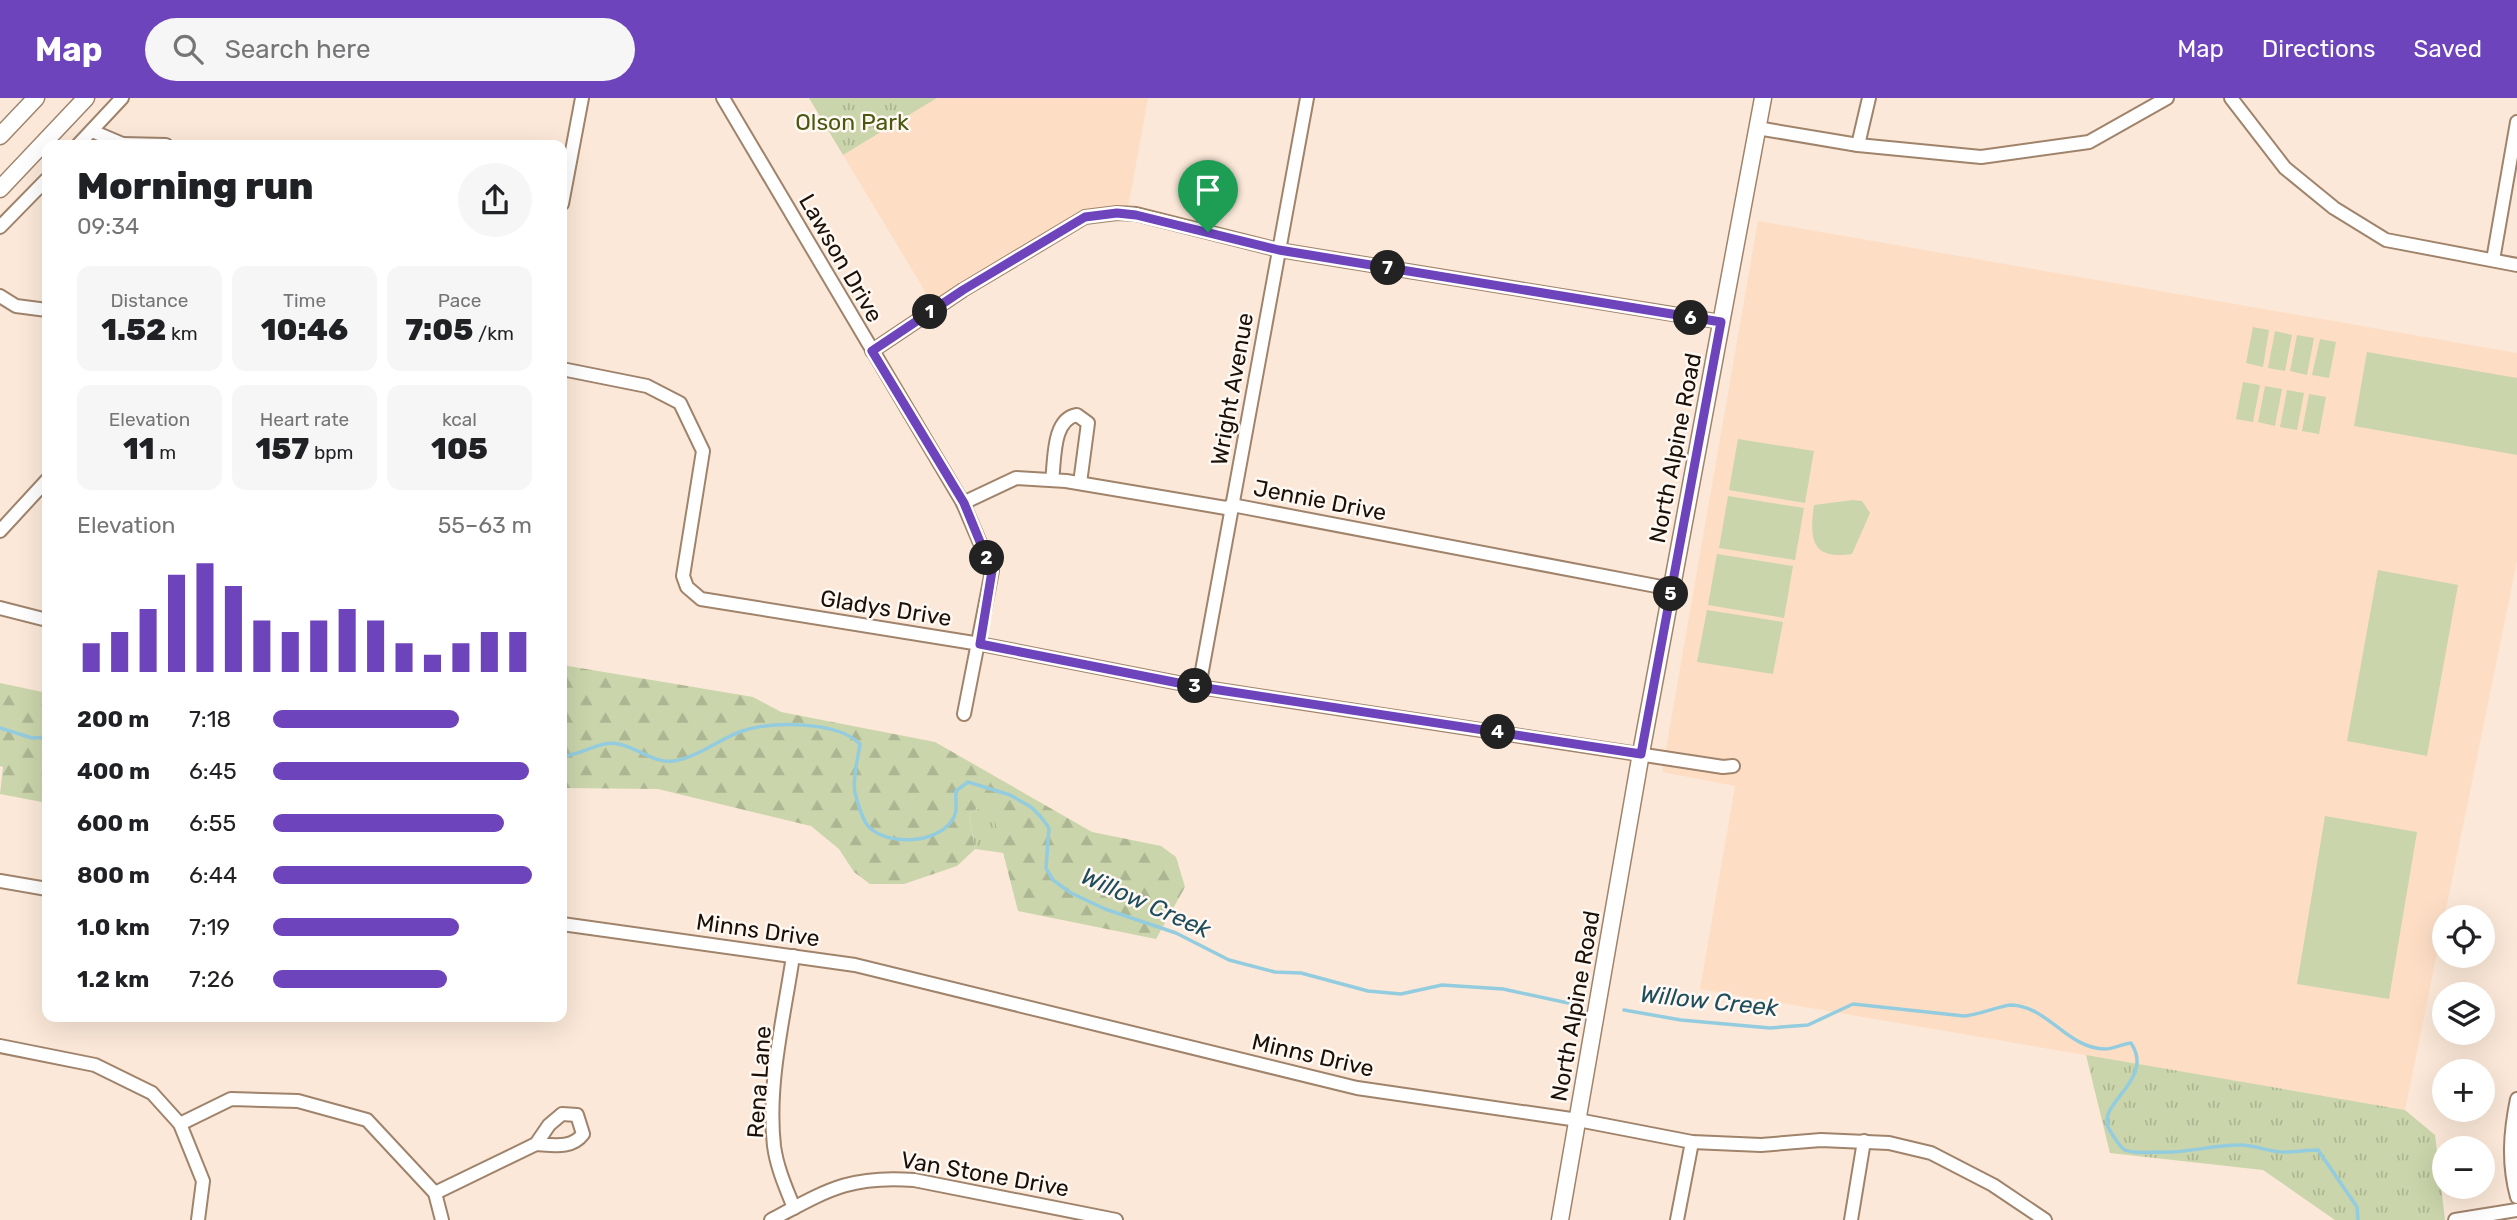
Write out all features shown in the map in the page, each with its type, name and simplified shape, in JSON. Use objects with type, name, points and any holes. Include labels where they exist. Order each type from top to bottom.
[{"type":"main road","points":[[0,136],[36,98]]},
{"type":"main road","points":[[46,140],[86,98]]},
{"type":"main road","name":"North Alpine Road","points":[[1560,1220],[1641,754],[1763,98]]},
{"type":"main road","points":[[0,189],[42,145]]},
{"type":"street","points":[[83,140],[122,98]]},
{"type":"street","points":[[567,179],[583,98]]},
{"type":"street","name":"Lawson Drive","points":[[723,98],[964,503],[992,571],[980,644],[964,714]]},
{"type":"street","name":"Wright Avenue","points":[[1199,687],[1307,98]]},
{"type":"street","points":[[1858,145],[1869,98]]},
{"type":"street","points":[[1757,128],[1858,145],[1981,156],[2089,142],[2167,98]]},
{"type":"street","points":[[2231,98],[2285,168],[2355,221],[2386,240],[2517,265]]},
{"type":"street","points":[[2493,260],[2517,122]]},
{"type":"street","points":[[92,131],[114,140]]},
{"type":"street","points":[[0,227],[42,184]]},
{"type":"street","points":[[872,351],[963,290],[1085,217],[1117,213],[1136,215],[1279,250],[1721,322]]},
{"type":"street","points":[[0,296],[16,306],[42,309]]},
{"type":"street","name":"Gladys Drive","points":[[567,370],[647,386],[680,403],[703,451],[683,576],[687,587],[701,599],[980,644],[1199,687],[1733,766]]},
{"type":"street","points":[[1052,480],[1060,426],[1065,419],[1077,415],[1088,423],[1080,483]]},
{"type":"street","name":"Jennie Drive","points":[[964,503],[1016,478],[1080,483],[1226,508],[1232,505],[1672,589]]},
{"type":"street","points":[[0,531],[42,485]]},
{"type":"street","points":[[0,608],[42,619]]},
{"type":"street","points":[[0,881],[42,888]]},
{"type":"street","name":"Minns Drive","points":[[567,925],[855,965],[1357,1088],[1578,1120],[1692,1142],[1761,1145],[1821,1140],[1889,1143],[1931,1153],[1993,1185],[2045,1220]]},
{"type":"street","name":"Rena Lane","points":[[793,956],[776,1074],[773,1120],[780,1175],[794,1208]]},
{"type":"street","points":[[0,1046],[95,1065],[152,1093],[180,1124],[203,1181],[198,1220]]},
{"type":"street","points":[[180,1124],[231,1099],[298,1101],[368,1120],[435,1192],[442,1220]]},
{"type":"street","points":[[2517,1099],[2510,1144],[2511,1175],[2517,1197]]},
{"type":"street","points":[[1677,1220],[1692,1142]]},
{"type":"street","points":[[1851,1220],[1864,1142]]},
{"type":"street","points":[[435,1192],[536,1144]]},
{"type":"street","name":"Van Stone Drive","points":[[772,1220],[837,1186],[883,1178],[914,1180],[1116,1220]]},
{"type":"street","points":[[2455,1220],[2517,1210]]},
{"type":"shaded area","points":[[937,98],[1148,98],[1128,208],[1102,208],[1081,215],[932,303],[843,155]]},
{"type":"shaded area","points":[[1758,221],[2517,353],[2517,561],[2447,905],[2432,905],[2434,968],[2405,1110],[1700,989],[1735,786],[1662,772]]},
{"type":"green space","name":"Olson Park","points":[[809,98],[937,98],[843,155]]},
{"type":"green space","points":[[2253,327],[2269,330],[2263,367],[2246,363]]},
{"type":"green space","points":[[2275,331],[2292,335],[2285,371],[2268,368]]},
{"type":"green space","points":[[2297,335],[2314,338],[2307,375],[2290,371]]},
{"type":"green space","points":[[2320,339],[2336,342],[2329,378],[2312,375]]},
{"type":"green space","points":[[2367,352],[2517,378],[2517,455],[2354,426]]},
{"type":"green space","points":[[2243,382],[2260,385],[2253,422],[2236,419]]},
{"type":"green space","points":[[2265,386],[2282,389],[2275,426],[2258,422]]},
{"type":"green space","points":[[2287,390],[2304,393],[2297,430],[2280,427]]},
{"type":"green space","points":[[2309,394],[2326,397],[2319,434],[2302,431]]},
{"type":"green space","points":[[1738,439],[1814,451],[1805,503],[1729,490]]},
{"type":"green space","points":[[1728,496],[1804,508],[1795,560],[1719,548]]},
{"type":"green space","points":[[1862,501],[1870,513],[1852,554],[1828,554],[1816,545],[1813,537],[1814,505]]},
{"type":"green space","points":[[1717,554],[1793,566],[1784,618],[1708,605]]},
{"type":"green space","points":[[2378,570],[2458,585],[2427,756],[2347,741]]},
{"type":"green space","points":[[1707,610],[1783,622],[1773,674],[1697,662]]},
{"type":"green space","points":[[567,666],[753,697],[781,712],[935,742],[1092,832],[1161,846],[1176,857],[1185,887],[1156,939],[1018,911],[994,817],[977,808],[969,815],[975,849],[957,866],[904,884],[870,884],[854,872],[839,849],[811,826],[658,789],[567,788]]},
{"type":"green space","points":[[0,683],[42,692],[42,802],[0,794],[3,767],[0,766]]},
{"type":"green space","points":[[977,808],[994,816],[1004,853],[975,849],[969,815]]},
{"type":"green space","points":[[2325,816],[2417,832],[2389,999],[2297,984]]},
{"type":"green space","points":[[2086,1055],[2405,1110],[2435,1135],[2432,1136],[2432,1199],[2443,1199],[2445,1220],[2335,1220],[2263,1170],[2110,1153]]},
{"type":"waterway","name":"Willow Creek","points":[[567,755],[611,743],[659,760],[674,761],[692,756],[742,731],[787,725],[821,727],[850,736],[860,744],[854,782],[859,807],[870,828],[889,838],[912,840],[944,829],[955,815],[956,791],[968,782],[1010,795],[1031,807],[1041,817],[1049,828],[1046,868],[1053,880],[1071,893],[1105,909],[1176,933],[1229,960],[1275,972],[1301,973],[1368,991],[1401,994],[1442,985],[1503,989],[1568,1003]]},
{"type":"waterway","name":"Willow Creek","points":[[0,728],[32,738],[42,737]]},
{"type":"waterway","name":"Willow Creek","points":[[1624,1010],[1681,1020],[1770,1028],[1808,1025],[1853,1004],[1964,1016],[2007,1005],[2024,1007],[2092,1047],[2108,1049],[2131,1043],[2137,1057],[2136,1069],[2107,1119],[2109,1129],[2125,1150],[2168,1152],[2238,1145],[2280,1152],[2318,1150],[2357,1207],[2358,1220]]},
{"type":"route","points":[[1117,213],[1136,215],[1208,232],[1279,250],[1721,322],[1641,754],[1199,687],[980,644],[992,571],[964,503],[872,351],[963,290],[1085,217],[1117,213]]}]
